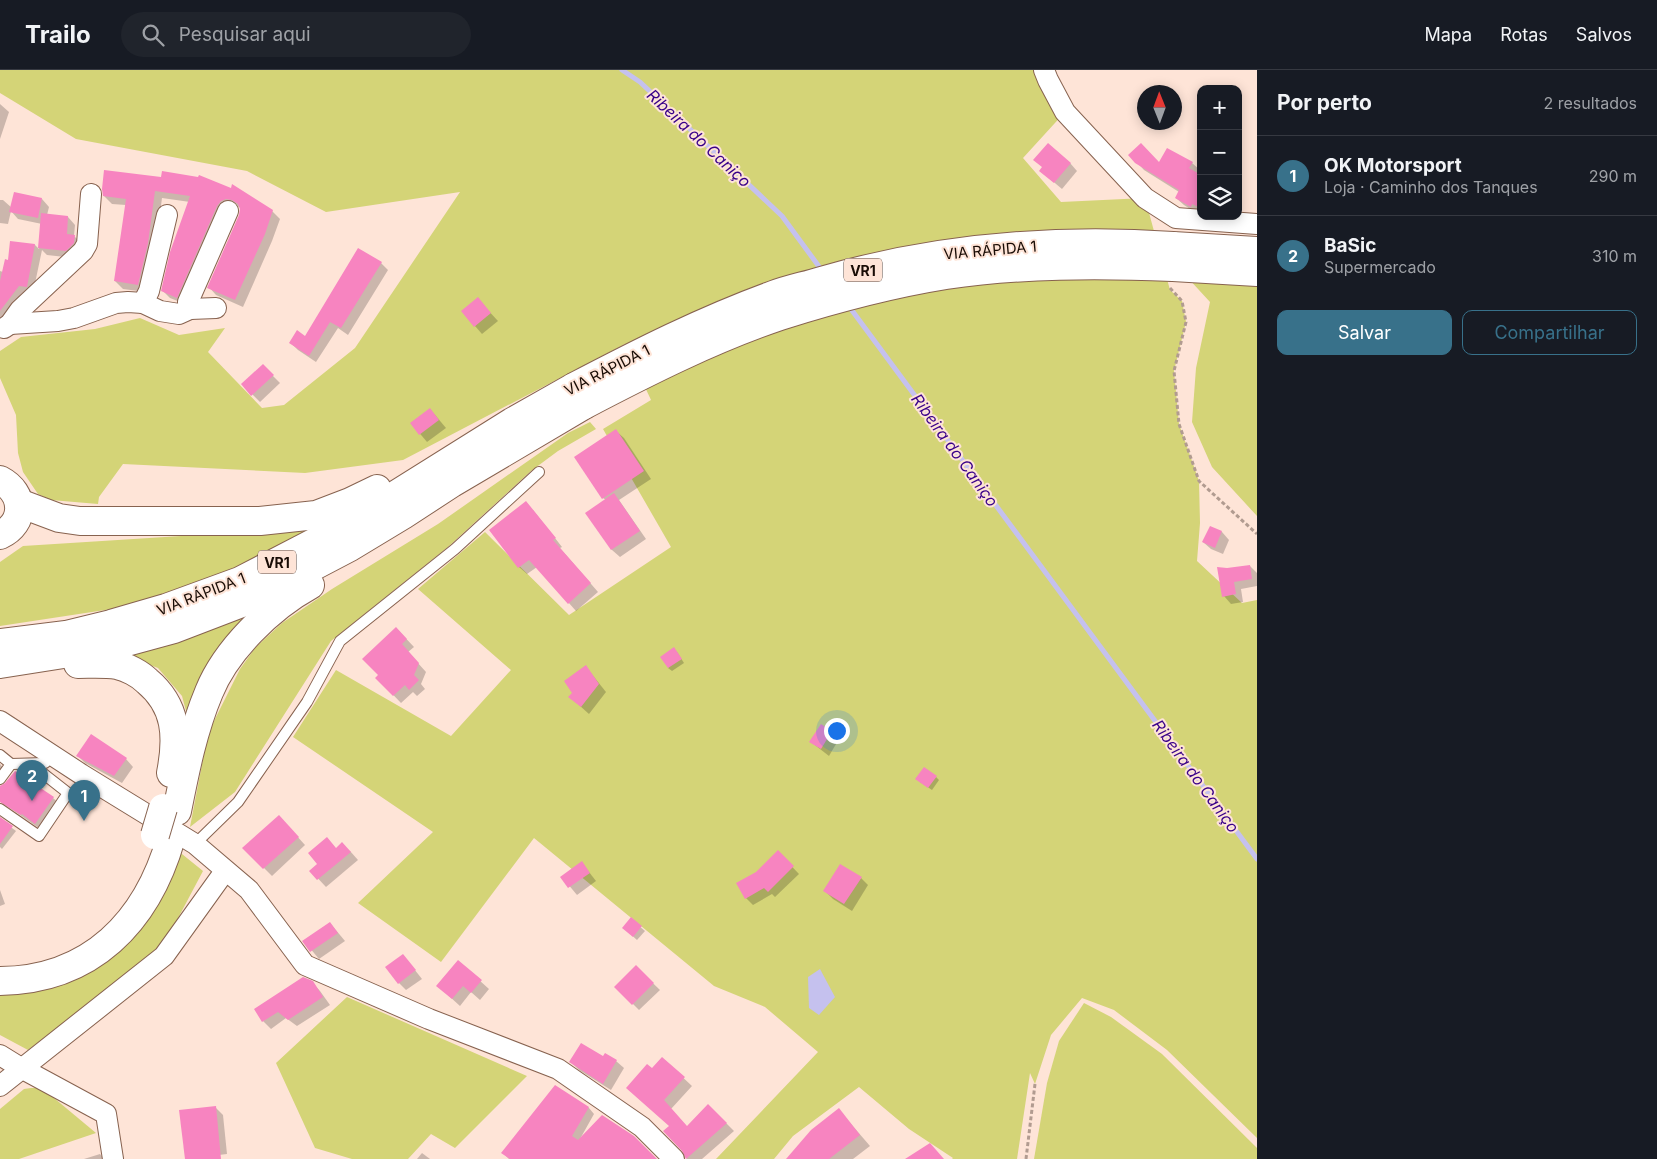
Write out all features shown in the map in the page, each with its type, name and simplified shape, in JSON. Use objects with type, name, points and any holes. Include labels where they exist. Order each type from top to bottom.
[{"type":"main road","name":"VIA RÁPIDA 1","points":[[11,655],[108,647],[174,629],[247,601],[350,547],[403,515],[644,350],[717,317],[775,294],[888,264],[947,253],[1003,246],[1094,244],[1171,264],[1257,272]]},
{"type":"main road","name":"VIA RÁPIDA 1","points":[[1171,264],[1257,251]]},
{"type":"main road","name":"VIA RÁPIDA 1","points":[[11,655],[66,634],[111,624],[166,608],[240,581],[346,526],[512,422],[579,396]]},
{"type":"main road","points":[[6,482],[32,507],[59,518],[80,522],[260,521],[316,515],[350,502],[386,484],[460,438],[512,422]]},
{"type":"main road","points":[[0,534],[15,523],[19,510],[6,482]]},
{"type":"main road","points":[[170,810],[210,691],[230,657],[244,638],[266,616],[292,595],[434,512],[452,483]]},
{"type":"main road","points":[[0,981],[40,978],[60,971],[82,960],[117,935],[144,903],[173,839],[170,810],[174,729],[172,715],[166,701],[154,687],[142,676],[118,665],[11,655]]},
{"type":"main road","points":[[0,964],[36,961],[64,952],[89,939],[109,921],[129,896],[148,859],[173,839]]},
{"type":"street","points":[[1044,70],[1065,112],[1145,198],[1176,218],[1257,224]]},
{"type":"street","points":[[5,328],[20,310],[83,251],[87,244],[91,194]]},
{"type":"street","points":[[190,309],[188,302],[228,211]]},
{"type":"street","points":[[144,303],[150,291],[167,215]]},
{"type":"street","points":[[5,328],[74,318],[116,303],[144,303],[160,310],[179,314],[190,309],[216,308]]},
{"type":"street","points":[[0,721],[173,839],[225,871],[249,890],[305,965],[429,1019],[558,1069],[642,1127],[674,1159]]},
{"type":"street","points":[[0,1086],[164,956],[225,871]]},
{"type":"street","points":[[0,1055],[106,1114],[113,1159]]},
{"type":"lane","points":[[173,839],[238,802],[307,702],[340,641],[455,549],[539,472]]},
{"type":"lane","points":[[0,755],[11,764],[45,763],[52,756]]},
{"type":"lane","points":[[0,779],[11,764]]},
{"type":"lane","points":[[0,809],[39,836],[68,793],[31,764]]},
{"type":"path","points":[[1171,264],[1170,290],[1182,301],[1186,322],[1174,371],[1180,424],[1198,481],[1257,534]]},
{"type":"path","points":[[1026,1159],[1034,1084]]},
{"type":"shaded area","points":[[0,70],[1046,70],[1065,112],[1023,158],[1061,202],[1145,198],[1170,290],[1182,301],[1186,322],[1174,371],[1179,424],[1199,481],[1200,523],[1197,561],[1242,603],[1257,600],[1257,1138],[1167,1050],[1114,1010],[1082,998],[1051,1035],[1035,1084],[1030,1073],[1017,1159],[952,1159],[909,1129],[859,1087],[793,1136],[774,1159],[716,1159],[818,1052],[765,1007],[714,986],[534,838],[441,962],[358,903],[433,832],[293,737],[336,670],[451,736],[511,670],[418,589],[485,532],[569,615],[671,547],[603,429],[651,400],[625,344],[403,460],[305,473],[123,464],[99,497],[98,504],[51,500],[38,494],[23,472],[18,453],[16,415],[0,378],[0,351],[21,337],[95,329],[140,318],[179,335],[225,328],[208,352],[262,408],[284,405],[355,348],[460,192],[326,212],[247,171],[76,139],[0,93]]},
{"type":"shaded area","points":[[1187,277],[1257,284],[1257,516],[1212,467],[1192,422],[1196,368],[1210,302]]},
{"type":"shaded area","points":[[590,422],[596,429],[558,451],[531,471],[448,547],[331,641],[235,792],[190,827],[208,733],[240,669],[255,648],[282,623],[332,589],[438,524],[568,433]]},
{"type":"shaded area","points":[[324,527],[265,558],[138,605],[0,626],[0,562],[23,546]]},
{"type":"shaded area","points":[[272,603],[190,726],[182,696],[158,668],[124,655]]},
{"type":"shaded area","points":[[177,850],[203,871],[159,954],[28,1050],[0,1035],[0,990],[75,972]]},
{"type":"shaded area","points":[[820,969],[835,997],[819,1015],[809,1008],[808,977]]},
{"type":"shaded area","points":[[347,997],[527,1076],[455,1148],[431,1134],[408,1159],[352,1159],[315,1148],[276,1063]]},
{"type":"shaded area","points":[[1084,1003],[1111,1017],[1162,1054],[1257,1148],[1257,1159],[1034,1159],[1047,1083],[1059,1041]]},
{"type":"shaded area","points":[[42,1088],[96,1133],[19,1159],[0,1159],[0,1109],[24,1089]]},
{"type":"building","points":[[1048,143],[1071,163],[1054,183],[1039,171],[1042,167],[1033,160]]},
{"type":"building","points":[[1141,143],[1159,162],[1167,148],[1193,162],[1189,168],[1197,173],[1197,206],[1192,204],[1191,207],[1175,198],[1179,190],[1135,163],[1128,155]]},
{"type":"building","points":[[104,170],[161,177],[162,171],[198,177],[199,175],[231,188],[232,184],[273,210],[265,234],[235,300],[207,288],[239,215],[240,209],[238,204],[226,199],[217,206],[177,298],[161,291],[170,252],[190,196],[155,191],[148,243],[138,285],[114,281],[126,199],[103,196]]},
{"type":"building","points":[[14,192],[42,198],[38,218],[9,212]]},
{"type":"building","points":[[41,213],[68,216],[67,234],[75,235],[74,243],[66,251],[38,248]]},
{"type":"building","points":[[10,241],[35,244],[27,287],[19,286],[0,311],[0,281],[5,259],[8,260]]},
{"type":"building","points":[[358,248],[382,262],[341,328],[330,322],[309,356],[289,343],[297,330],[305,336]]},
{"type":"building","points":[[478,297],[491,313],[474,327],[461,311]]},
{"type":"building","points":[[263,364],[274,375],[251,396],[241,384]]},
{"type":"building","points":[[430,408],[439,420],[419,435],[410,423]]},
{"type":"building","points":[[616,429],[644,471],[602,499],[574,457]]},
{"type":"building","points":[[614,493],[640,531],[611,550],[585,513]]},
{"type":"building","points":[[526,501],[556,538],[553,540],[591,583],[568,604],[529,560],[518,568],[489,530]]},
{"type":"building","points":[[1210,526],[1222,531],[1215,548],[1202,542]]},
{"type":"building","points":[[1250,565],[1252,579],[1234,582],[1236,594],[1222,597],[1217,567],[1227,568]]},
{"type":"building","points":[[396,627],[407,639],[402,644],[419,663],[414,675],[419,680],[409,690],[405,685],[393,696],[375,678],[378,675],[362,659]]},
{"type":"building","points":[[674,647],[682,659],[668,668],[660,657]]},
{"type":"building","points":[[586,665],[599,684],[581,707],[568,697],[572,693],[564,681]]},
{"type":"building","points":[[821,724],[832,731],[821,749],[809,742]]},
{"type":"building","points":[[91,734],[127,758],[114,776],[76,756]]},
{"type":"building","points":[[924,767],[937,776],[928,788],[915,779]]},
{"type":"building","points":[[15,771],[54,797],[35,824],[22,814],[0,802],[0,786]]},
{"type":"building","points":[[279,815],[299,837],[263,869],[242,848]]},
{"type":"building","points":[[0,817],[13,826],[0,844]]},
{"type":"building","points":[[327,837],[336,848],[342,842],[351,852],[317,880],[309,871],[317,864],[308,853]]},
{"type":"building","points":[[778,850],[794,866],[768,892],[764,888],[745,899],[736,883],[756,872]]},
{"type":"building","points":[[582,861],[590,873],[568,888],[560,877]]},
{"type":"building","points":[[840,864],[862,877],[844,904],[823,891]]},
{"type":"building","points":[[631,917],[642,926],[633,937],[622,928]]},
{"type":"building","points":[[330,922],[338,933],[310,952],[302,941]]},
{"type":"building","points":[[403,954],[416,970],[398,984],[385,967]]},
{"type":"building","points":[[458,960],[482,980],[471,993],[463,986],[452,999],[436,986]]},
{"type":"building","points":[[636,965],[654,983],[632,1005],[614,987]]},
{"type":"building","points":[[303,977],[313,981],[323,997],[288,1020],[278,1012],[262,1022],[254,1009]]},
{"type":"building","points":[[581,1043],[603,1056],[605,1053],[617,1060],[603,1084],[569,1062]]},
{"type":"building","points":[[662,1057],[685,1077],[664,1100],[687,1126],[708,1104],[727,1123],[686,1159],[682,1151],[663,1131],[669,1126],[626,1088],[647,1064],[652,1068]]},
{"type":"building","points":[[555,1085],[589,1107],[572,1136],[578,1140],[602,1115],[634,1136],[657,1159],[510,1159],[501,1153]]},
{"type":"building","points":[[216,1106],[221,1159],[185,1159],[179,1110]]},
{"type":"building","points":[[839,1108],[860,1135],[829,1159],[786,1159],[811,1130]]},
{"type":"building","points":[[930,1143],[944,1159],[905,1159]]},
{"type":"waterway","name":"Ribeira do Caniço","points":[[622,70],[640,82],[782,216],[823,272]]},
{"type":"waterway","name":"Ribeira do Caniço","points":[[848,305],[1257,859]]},
{"type":"place","name":"BaSic","points":[[32,801]]},
{"type":"place","name":"OK Motorsport","points":[[84,821]]}]
